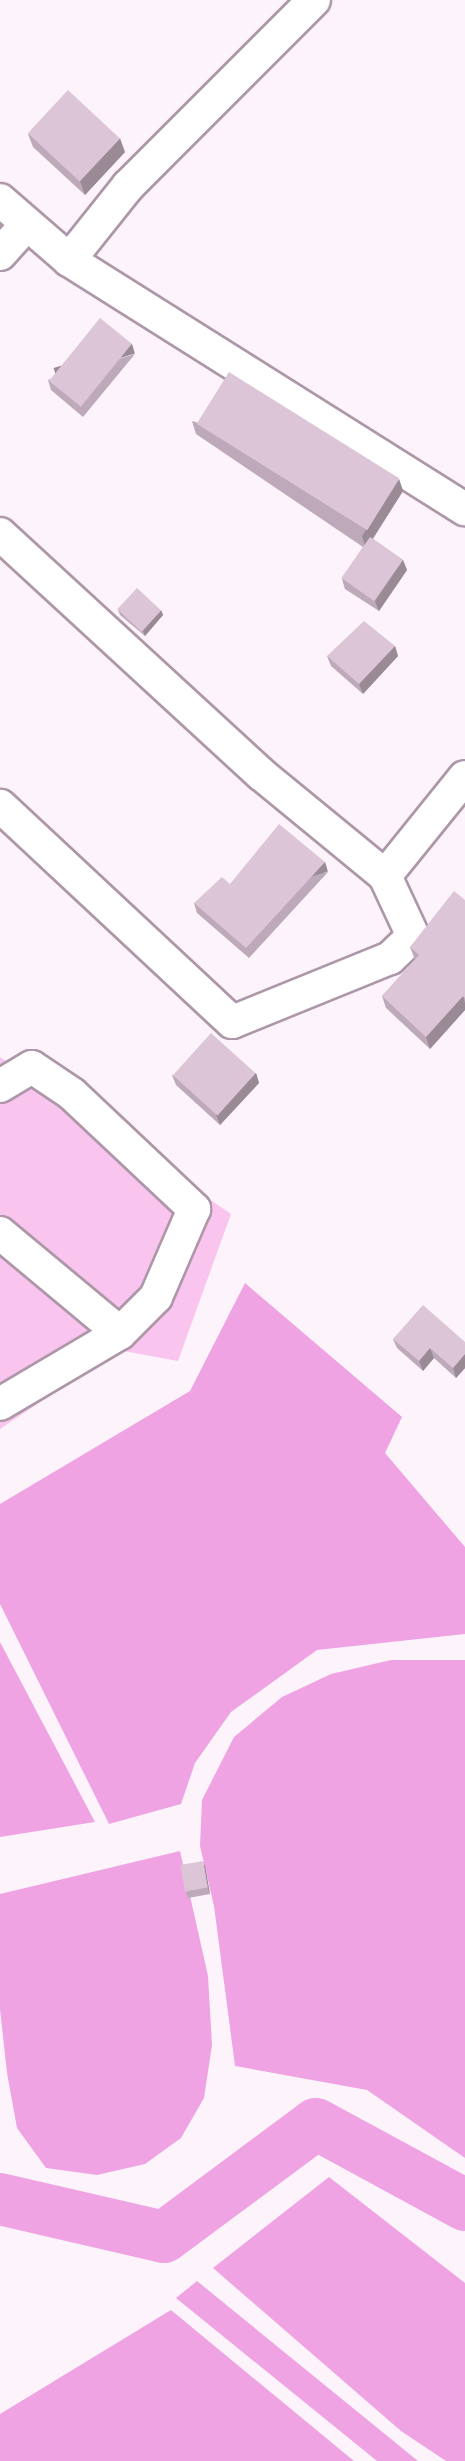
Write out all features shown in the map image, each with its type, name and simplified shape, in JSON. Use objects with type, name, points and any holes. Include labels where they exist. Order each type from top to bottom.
[{"type":"street","points":[[69,260],[128,186],[314,0]]},
{"type":"street","points":[[0,200],[25,226],[69,260],[465,509]]},
{"type":"street","points":[[0,254],[25,226]]},
{"type":"street","points":[[0,534],[261,774],[385,876],[413,936],[390,958],[232,1022],[0,806]]},
{"type":"street","points":[[385,876],[465,777]]},
{"type":"street","points":[[0,1086],[32,1067],[72,1094],[194,1209],[156,1297],[120,1333],[0,1404]]},
{"type":"street","points":[[0,1233],[120,1333]]},
{"type":"shaded area","points":[[0,1057],[231,1214],[178,1361],[118,1350],[0,1429]]},
{"type":"shaded area","points":[[245,1283],[402,1417],[385,1453],[465,1547],[465,1634],[317,1650],[231,1712],[195,1763],[181,1804],[109,1824],[0,1604],[0,1504],[190,1391]]},
{"type":"shaded area","points":[[0,1642],[95,1822],[0,1837]]},
{"type":"shaded area","points":[[391,1660],[465,1660],[465,2158],[367,2090],[235,2066],[214,1906],[200,1846],[202,1800],[234,1737],[282,1697],[331,1674]]},
{"type":"shaded area","points":[[180,1851],[208,1976],[212,2045],[204,2098],[181,2138],[145,2164],[97,2175],[46,2168],[17,2128],[7,2073],[0,2009],[0,1894]]},
{"type":"shaded area","points":[[329,2177],[465,2283],[465,2461],[446,2461],[401,2431],[213,2268]]},
{"type":"shaded area","points":[[197,2281],[418,2461],[377,2461],[176,2298]]},
{"type":"shaded area","points":[[171,2310],[354,2461],[0,2461],[0,2414]]},
{"type":"building","points":[[68,90],[120,138],[80,182],[28,133]]},
{"type":"building","points":[[100,318],[132,344],[81,407],[49,381]]},
{"type":"building","points":[[229,372],[399,479],[367,530],[197,424]]},
{"type":"building","points":[[370,537],[403,560],[374,601],[341,578]]},
{"type":"building","points":[[137,588],[161,611],[141,632],[117,609]]},
{"type":"building","points":[[364,621],[395,646],[359,684],[327,656]]},
{"type":"building","points":[[279,824],[325,862],[246,948],[194,903],[222,877],[230,884]]},
{"type":"building","points":[[454,891],[465,900],[465,998],[463,996],[426,1037],[382,996],[419,955],[410,947]]},
{"type":"building","points":[[211,1033],[256,1073],[217,1116],[173,1075]]},
{"type":"building","points":[[423,1305],[465,1342],[465,1354],[453,1368],[430,1348],[419,1361],[393,1339]]},
{"type":"building","points":[[203,1861],[208,1888],[185,1892],[180,1865]]},
{"type":"waterway","points":[[0,2199],[164,2237],[316,2124],[465,2205]]}]
